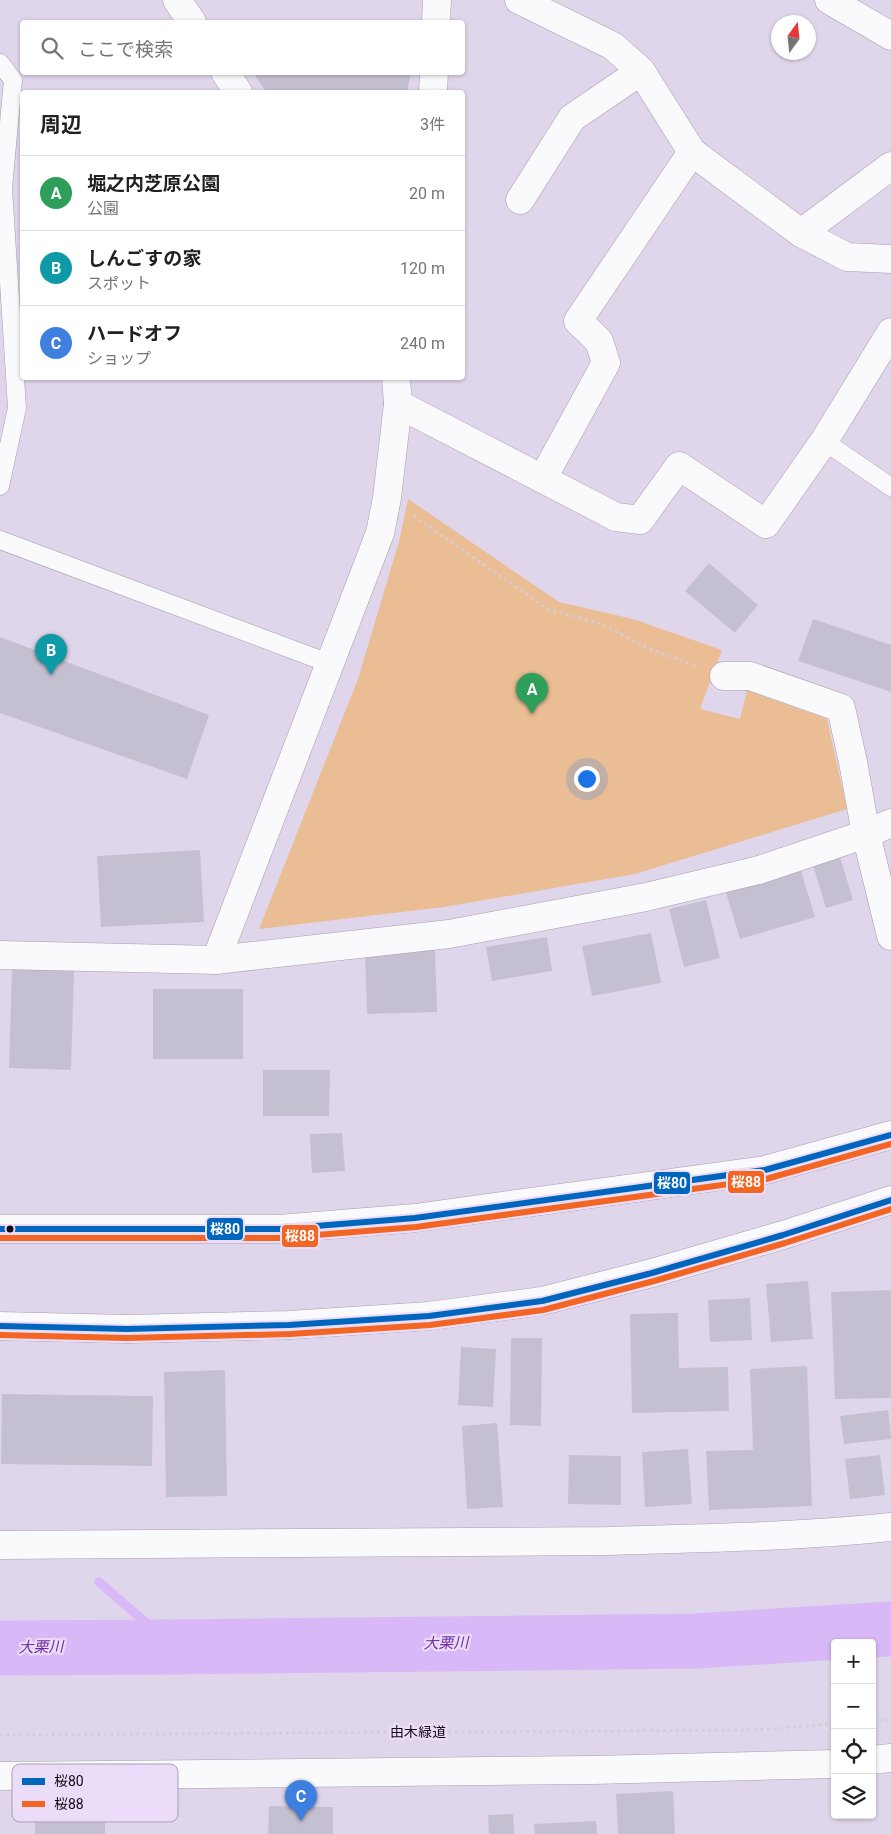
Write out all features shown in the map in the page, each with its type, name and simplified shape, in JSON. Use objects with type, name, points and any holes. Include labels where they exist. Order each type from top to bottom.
[{"type":"street","points":[[177,0],[191,20]]},
{"type":"street","points":[[436,20],[437,0]]},
{"type":"street","points":[[519,0],[613,46],[641,71],[692,152],[801,233],[847,256],[891,258]]},
{"type":"street","points":[[829,0],[891,36]]},
{"type":"street","points":[[520,200],[572,118],[641,71]]},
{"type":"street","points":[[227,75],[237,90]]},
{"type":"street","points":[[433,90],[434,75]]},
{"type":"street","points":[[543,478],[606,363],[599,341],[578,321],[692,152]]},
{"type":"street","points":[[801,233],[891,166]]},
{"type":"street","points":[[216,960],[380,532],[387,498],[397,385],[543,478],[616,517],[640,520],[679,466],[766,524],[824,441],[891,332]]},
{"type":"street","points":[[724,676],[750,676],[841,708],[866,834],[891,936]]},
{"type":"street","points":[[0,955],[216,960],[449,934],[646,897],[759,870],[866,834],[891,823]]},
{"type":"street","points":[[0,1229],[279,1229],[415,1218],[765,1170],[891,1135]]},
{"type":"street","points":[[0,1326],[126,1329],[289,1325],[428,1316],[542,1301],[662,1270],[783,1235],[891,1200]]},
{"type":"street","points":[[0,1545],[607,1541],[701,1538],[891,1527]]},
{"type":"street","points":[[876,1760],[891,1758]]},
{"type":"street","points":[[178,1774],[594,1770],[831,1764]]},
{"type":"lane","points":[[0,63],[13,80],[2,188],[17,408],[0,486]]},
{"type":"lane","points":[[824,441],[891,487]]},
{"type":"lane","points":[[0,540],[330,664]]},
{"type":"path","points":[[387,498],[548,609],[604,625],[648,649],[724,676]]},
{"type":"path","points":[[876,1721],[891,1719]]},
{"type":"path","name":"由木緑道","points":[[0,1734],[755,1730],[831,1724]]},
{"type":"shaded area","points":[[408,499],[559,602],[633,619],[722,650],[700,709],[740,719],[747,690],[827,719],[847,809],[635,874],[444,907],[259,929],[358,679],[400,538]]},
{"type":"building","points":[[255,75],[410,75],[407,90],[265,90]]},
{"type":"building","points":[[709,563],[758,605],[735,633],[685,591]]},
{"type":"building","points":[[813,619],[891,645],[891,692],[798,661]]},
{"type":"building","points":[[0,637],[209,715],[187,779],[0,713]]},
{"type":"building","points":[[200,850],[204,922],[101,927],[97,856]]},
{"type":"building","points":[[840,857],[853,900],[826,908],[813,865]]},
{"type":"building","points":[[801,871],[815,917],[740,939],[726,893]]},
{"type":"building","points":[[706,900],[720,958],[684,967],[669,909]]},
{"type":"building","points":[[651,933],[661,983],[592,996],[582,946]]},
{"type":"building","points":[[547,937],[552,971],[492,981],[486,947]]},
{"type":"building","points":[[435,949],[437,1012],[367,1014],[365,951]]},
{"type":"building","points":[[12,969],[74,971],[71,1070],[9,1068]]},
{"type":"building","points":[[153,989],[243,989],[243,1059],[153,1059]]},
{"type":"building","points":[[263,1070],[330,1070],[329,1116],[263,1116]]},
{"type":"building","points":[[342,1133],[345,1171],[312,1173],[310,1134]]},
{"type":"building","points":[[808,1281],[813,1339],[771,1342],[766,1284]]},
{"type":"building","points":[[891,1290],[891,1398],[835,1399],[831,1292]]},
{"type":"building","points":[[750,1298],[752,1340],[710,1342],[708,1300]]},
{"type":"building","points":[[678,1313],[679,1368],[728,1367],[729,1411],[632,1413],[630,1314]]},
{"type":"building","points":[[511,1338],[542,1338],[541,1426],[510,1425]]},
{"type":"building","points":[[461,1347],[496,1349],[493,1407],[458,1405]]},
{"type":"building","points":[[807,1366],[812,1506],[709,1510],[706,1451],[753,1450],[750,1369]]},
{"type":"building","points":[[225,1370],[227,1496],[166,1497],[164,1372]]},
{"type":"building","points":[[2,1394],[153,1396],[152,1466],[1,1464]]},
{"type":"building","points":[[888,1410],[891,1439],[844,1444],[840,1416]]},
{"type":"building","points":[[497,1423],[503,1507],[467,1509],[462,1426]]},
{"type":"building","points":[[688,1449],[692,1504],[645,1507],[642,1452]]},
{"type":"building","points":[[569,1455],[621,1456],[621,1505],[568,1504]]},
{"type":"building","points":[[880,1455],[885,1495],[850,1499],[845,1459]]},
{"type":"building","points":[[673,1791],[675,1834],[618,1834],[616,1794]]},
{"type":"building","points":[[269,1806],[333,1807],[333,1834],[268,1834]]},
{"type":"building","points":[[513,1814],[514,1834],[489,1834],[488,1815]]},
{"type":"building","points":[[596,1821],[597,1834],[535,1834],[534,1824]]},
{"type":"building","points":[[35,1822],[105,1822],[105,1834],[35,1834]]},
{"type":"waterway","points":[[99,1582],[174,1647]]},
{"type":"waterway","name":"大栗川","points":[[0,1648],[695,1641],[891,1629]]},
{"type":"transit line","name":"桜80","points":[[0,1229],[279,1229],[415,1218],[765,1170],[891,1135]]},
{"type":"transit line","name":"桜88","points":[[0,1238],[279,1238],[416,1227],[766,1179],[891,1144]]},
{"type":"transit line","name":"桜80","points":[[0,1326],[127,1329],[289,1325],[429,1316],[542,1301],[652,1273],[783,1235],[891,1200]]},
{"type":"transit line","name":"桜88","points":[[0,1335],[127,1338],[290,1334],[430,1325],[543,1310],[654,1281],[785,1243],[891,1209]]},
{"type":"place","name":"しんごすの家","points":[[51,675]]},
{"type":"place","name":"堀之内芝原公園","points":[[532,714]]},
{"type":"place","name":"ハードオフ","points":[[301,1821]]}]
